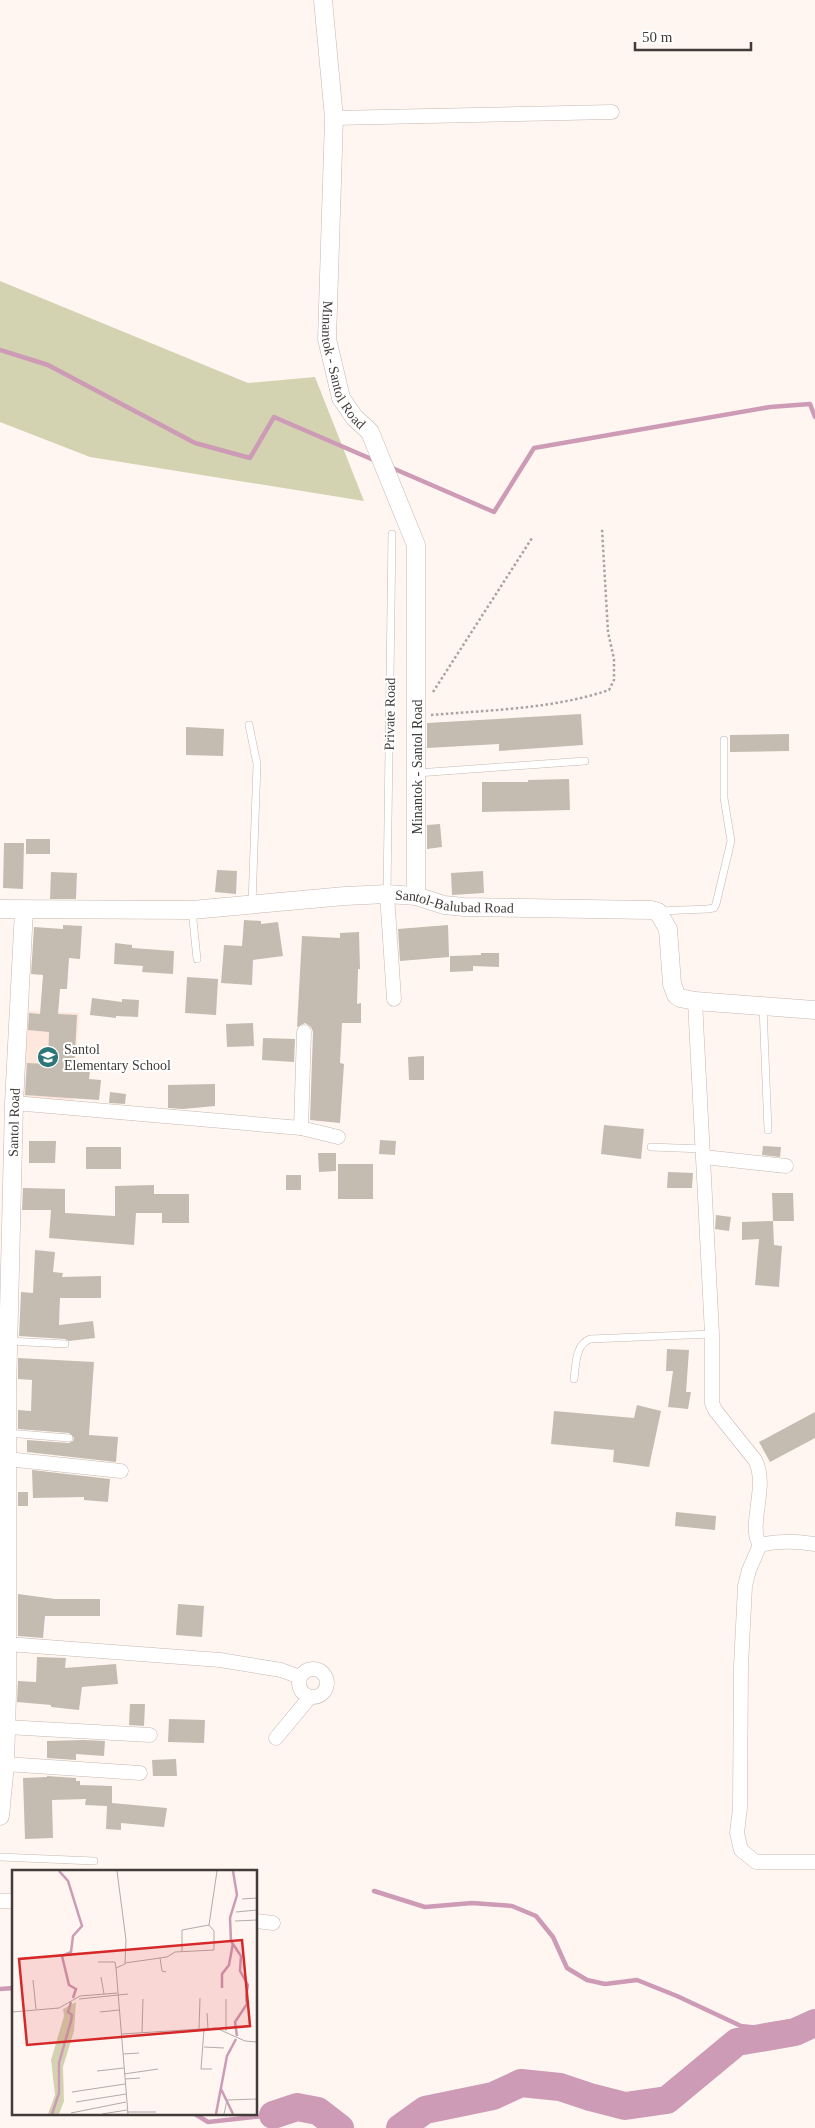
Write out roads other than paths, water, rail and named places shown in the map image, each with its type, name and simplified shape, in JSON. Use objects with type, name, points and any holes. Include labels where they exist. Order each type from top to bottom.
[{"type":"street","name":"Minantok - Santol Road","points":[[323,0],[334,118],[327,339],[341,398],[354,416],[370,432],[416,545],[416,896]]},
{"type":"street","points":[[334,118],[612,112]]},
{"type":"street","points":[[387,894],[394,999]]},
{"type":"street","name":"Santol-Balubad Road","points":[[0,909],[192,910],[387,894],[416,896],[444,905],[464,907],[651,910],[658,912]]},
{"type":"street","name":"Santol Road","points":[[0,1816],[5,1764],[6,1727],[3,1693],[7,1644],[6,1459],[8,1341],[6,1226],[24,910]]},
{"type":"street","points":[[658,912],[668,929],[672,984],[676,995],[680,998],[694,1001],[815,1010]]},
{"type":"street","points":[[694,1001],[704,1153],[712,1334],[712,1403],[715,1410],[755,1460],[760,1469],[761,1483],[756,1536],[760,1545],[745,1586],[741,1666],[740,1808],[737,1833],[741,1850],[756,1862],[815,1862]]},
{"type":"street","points":[[301,1128],[304,1032]]},
{"type":"street","points":[[14,1103],[301,1128],[338,1136]]},
{"type":"street","points":[[704,1153],[786,1166]]},
{"type":"street","points":[[6,1459],[121,1471]]},
{"type":"street","points":[[760,1545],[772,1542],[796,1541],[815,1544]]},
{"type":"street","points":[[7,1644],[220,1660],[281,1670],[300,1677]]},
{"type":"street","points":[[316,1668],[326,1676],[326,1689],[316,1697],[310,1697],[300,1689],[300,1677],[309,1669],[316,1668]]},
{"type":"street","points":[[276,1738],[310,1697]]},
{"type":"street","points":[[6,1727],[150,1735]]},
{"type":"street","points":[[5,1764],[140,1773]]},
{"type":"street","points":[[258,1921],[273,1923]]},
{"type":"lane","name":"Private Road","points":[[387,894],[392,534]]},
{"type":"lane","points":[[249,725],[257,764],[252,905]]},
{"type":"lane","points":[[658,912],[707,909],[714,908],[716,904],[731,841],[724,798],[724,740]]},
{"type":"lane","points":[[417,773],[585,760]]},
{"type":"lane","points":[[192,910],[197,959]]},
{"type":"lane","points":[[763,1006],[768,1130]]},
{"type":"lane","points":[[651,1146],[704,1153]]},
{"type":"lane","points":[[574,1379],[578,1351],[583,1342],[590,1339],[712,1334]]},
{"type":"lane","points":[[8,1341],[65,1344]]},
{"type":"lane","points":[[7,1433],[69,1438]]},
{"type":"lane","points":[[0,1857],[94,1861]]},
{"type":"waterway","points":[[0,350],[48,365],[195,443],[250,458],[274,417],[376,461]]},
{"type":"waterway","points":[[390,467],[494,512],[534,448],[770,407],[810,404],[815,417]]},
{"type":"waterway","points":[[374,1891],[425,1907],[472,1903],[512,1906],[536,1916],[553,1937],[567,1968],[587,1980],[605,1984],[637,1980],[677,1996],[741,2026],[795,2032]]},
{"type":"waterway","points":[[0,1989],[12,1988]]},
{"type":"waterway","points":[[400,2128],[425,2110],[493,2096],[521,2083],[560,2087],[625,2106],[667,2100],[737,2042],[795,2032],[815,2023]]},
{"type":"waterway","points":[[273,2115],[297,2107],[318,2111],[340,2128]]},
{"type":"waterway","points":[[198,2116],[208,2122],[273,2115]]},
{"type":"place","name":"Santol Elementary School","points":[[48,1057]]}]
